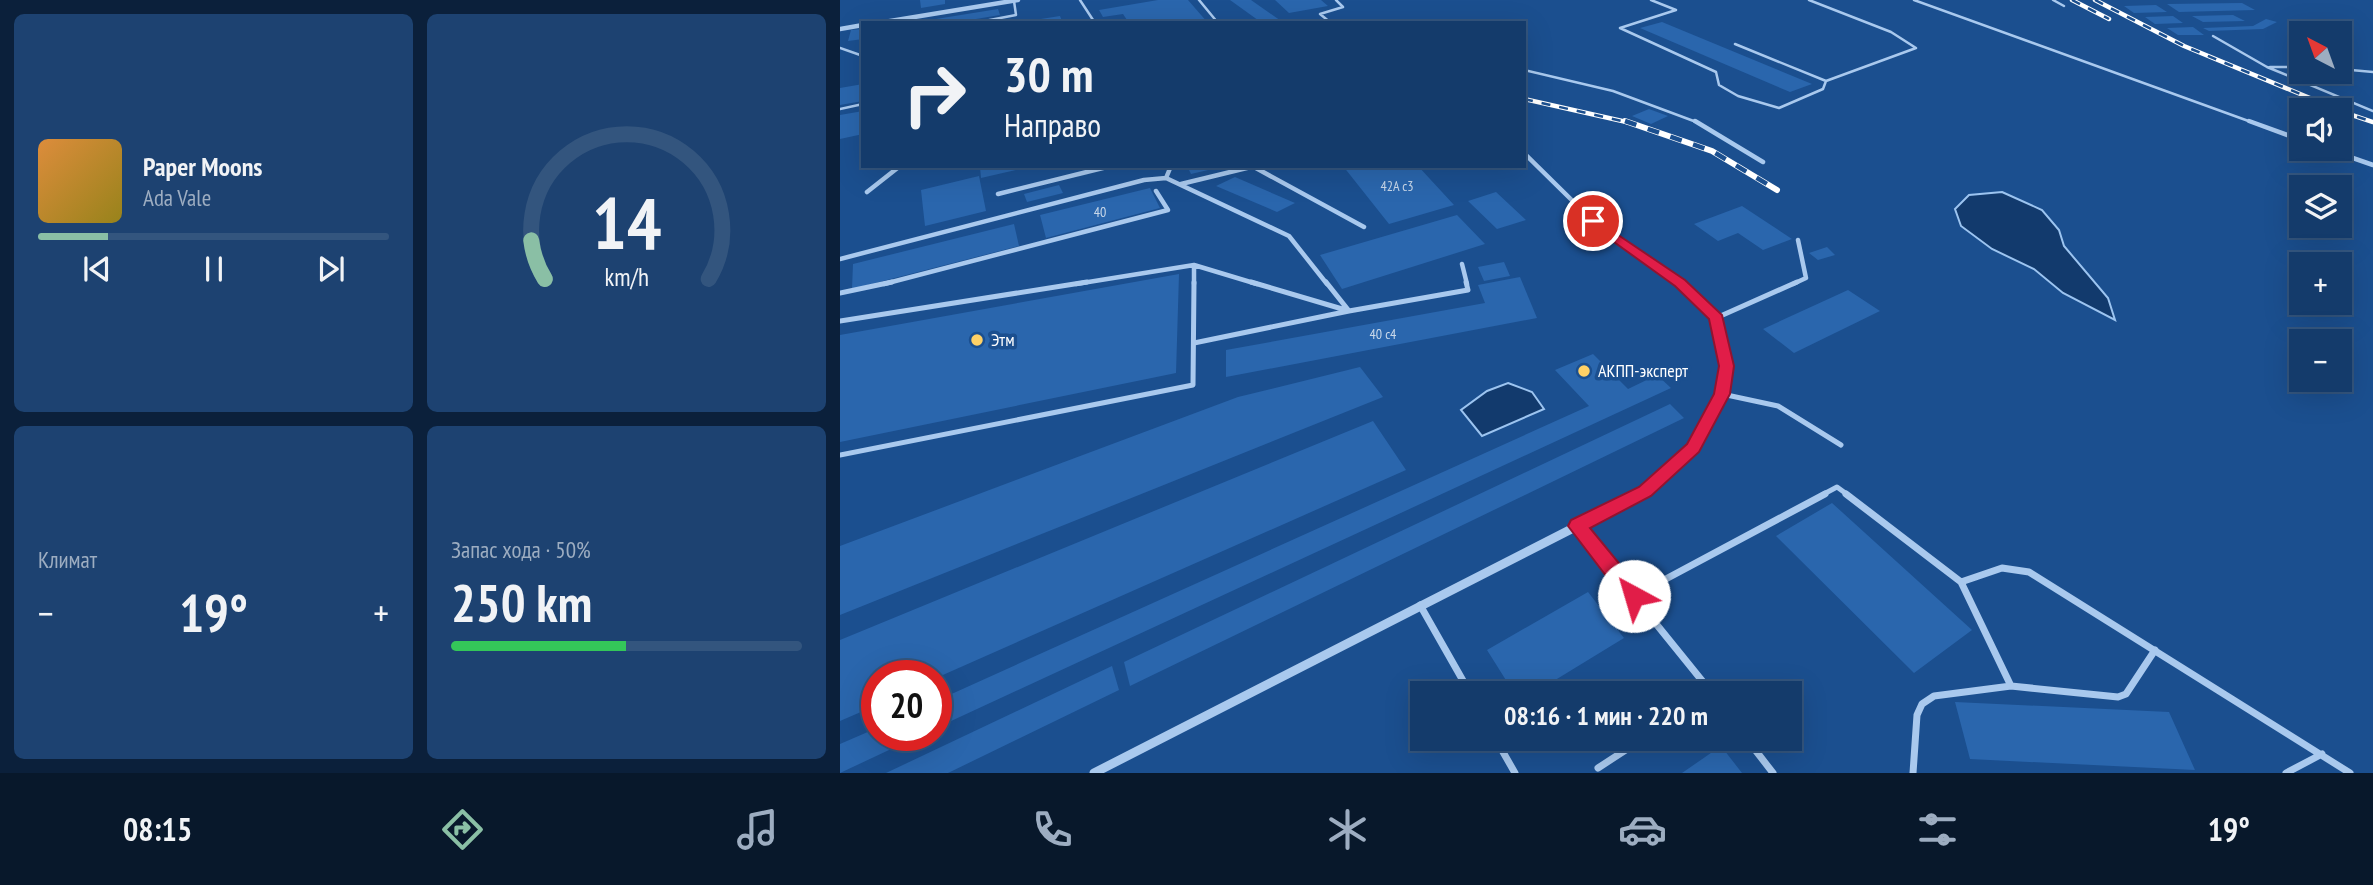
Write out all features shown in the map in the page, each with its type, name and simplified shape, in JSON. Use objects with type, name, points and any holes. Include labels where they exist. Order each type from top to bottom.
[{"type":"street","points":[[890,21],[1016,0]]},
{"type":"street","points":[[840,29],[861,25]]},
{"type":"street","points":[[1094,773],[1645,491],[1693,448],[1722,394],[1727,366],[1716,318]]},
{"type":"lane","points":[[984,21],[1016,15],[1016,0]]},
{"type":"lane","points":[[1080,0],[1094,21]]},
{"type":"lane","points":[[1199,0],[1217,21]]},
{"type":"lane","points":[[1329,21],[1320,14],[1343,7],[1336,0]]},
{"type":"lane","points":[[1651,0],[1676,10],[1620,28],[1716,72],[1718,85],[1738,96],[1779,108],[1823,89],[1826,81]]},
{"type":"lane","points":[[1735,44],[1826,81],[1916,48],[1891,33],[1809,0]]},
{"type":"lane","points":[[1914,0],[2289,135]]},
{"type":"lane","points":[[2053,0],[2064,6]]},
{"type":"lane","points":[[2213,36],[2267,66],[2373,111]]},
{"type":"lane","points":[[840,48],[861,55]]},
{"type":"lane","points":[[2267,66],[2289,67]]},
{"type":"lane","points":[[1526,70],[1577,81],[1646,102],[1700,123],[1763,162]]},
{"type":"lane","points":[[2352,70],[2373,72]]},
{"type":"lane","points":[[840,108],[861,104]]},
{"type":"lane","points":[[1526,154],[1593,221],[1680,283],[1716,318],[1806,278],[1798,240]]},
{"type":"lane","points":[[2352,158],[2373,165]]},
{"type":"lane","points":[[867,192],[897,168]]},
{"type":"lane","points":[[998,194],[1103,168]]},
{"type":"lane","points":[[1166,178],[1170,168]]},
{"type":"lane","points":[[1181,184],[1250,168]]},
{"type":"lane","points":[[1256,168],[1364,227]]},
{"type":"lane","points":[[840,260],[1144,180],[1166,178],[1289,236],[1349,311]]},
{"type":"lane","points":[[840,293],[915,277],[1168,210],[1157,191]]},
{"type":"lane","points":[[1194,343],[1468,290],[1462,264]]},
{"type":"lane","points":[[840,321],[1194,265],[1349,311]]},
{"type":"lane","points":[[840,455],[1193,385],[1194,265]]},
{"type":"lane","points":[[1722,394],[1778,406],[1841,445]]},
{"type":"lane","points":[[1634,596],[1837,487],[1961,582],[2011,686]]},
{"type":"lane","points":[[1577,526],[1702,681]]},
{"type":"lane","points":[[1961,582],[2000,566],[2021,569],[2350,773]]},
{"type":"lane","points":[[1420,605],[1463,681]]},
{"type":"lane","points":[[1913,773],[1917,715],[1922,704],[1934,696],[2011,686],[2118,697],[2126,694],[2155,650]]},
{"type":"lane","points":[[1502,751],[1515,773]]},
{"type":"lane","points":[[1598,768],[1624,751]]},
{"type":"lane","points":[[1756,751],[1773,773]]},
{"type":"lane","points":[[2286,773],[2322,754]]},
{"type":"water","points":[[2002,192],[2042,210],[2059,230],[2064,246],[2108,298],[2115,320],[2063,293],[2034,269],[1992,249],[1961,226],[1955,209],[1969,195]]},
{"type":"water","points":[[1508,383],[1532,392],[1544,409],[1482,436],[1461,410],[1487,391]]},
{"type":"building","points":[[920,0],[945,0],[945,4],[921,8]]},
{"type":"building","points":[[1158,0],[1188,0],[1206,21],[1128,21],[1123,14],[1103,17],[1099,10]]},
{"type":"building","points":[[1230,0],[1251,0],[1281,21],[1259,21]]},
{"type":"building","points":[[1275,0],[1321,0],[1328,6],[1289,13]]},
{"type":"building","points":[[2242,3],[2255,10],[2179,12],[2167,4]]},
{"type":"building","points":[[2156,5],[2167,12],[2134,13],[2124,6]]},
{"type":"building","points":[[998,9],[1000,15],[964,21],[936,19]]},
{"type":"building","points":[[2233,15],[2245,21],[2203,22],[2192,16]]},
{"type":"building","points":[[1060,16],[1062,21],[1028,21]]},
{"type":"building","points":[[2173,16],[2183,23],[2155,24],[2145,17]]},
{"type":"building","points":[[2266,19],[2277,22],[2263,29],[2209,31],[2203,28],[2253,26]]},
{"type":"building","points":[[1662,22],[1812,84],[1790,92],[1640,28]]},
{"type":"building","points":[[2193,27],[2204,35],[2178,35],[2167,28]]},
{"type":"building","points":[[861,29],[861,39],[848,41],[851,30]]},
{"type":"building","points":[[861,84],[861,101],[840,105],[840,88]]},
{"type":"building","points":[[1649,109],[1668,116],[1651,124],[1632,116]]},
{"type":"building","points":[[861,111],[861,134],[840,139],[840,115]]},
{"type":"building","points":[[980,168],[1025,168],[981,178]]},
{"type":"building","points":[[1188,168],[1217,168],[1191,174]]},
{"type":"building","points":[[1345,168],[1420,168],[1454,205],[1389,224]]},
{"type":"building","points":[[979,176],[986,211],[925,226],[921,190]]},
{"type":"building","points":[[1235,177],[1295,203],[1277,212],[1216,186]]},
{"type":"building","points":[[1059,185],[1063,193],[1027,202],[1024,194]]},
{"type":"building","points":[[1150,188],[1160,208],[1046,238],[1040,215]]},
{"type":"building","points":[[1496,192],[1526,220],[1497,229],[1468,201]]},
{"type":"building","points":[[1742,206],[1792,239],[1763,250],[1738,233],[1718,241],[1694,224]]},
{"type":"building","points":[[1457,215],[1485,244],[1342,289],[1320,255]]},
{"type":"building","points":[[1014,224],[1019,246],[852,289],[853,264]]},
{"type":"building","points":[[1827,247],[1835,255],[1818,260],[1809,253]]},
{"type":"building","points":[[1504,262],[1510,276],[1484,281],[1478,267]]},
{"type":"building","points":[[1179,274],[1176,373],[840,442],[840,335]]},
{"type":"building","points":[[1520,277],[1537,318],[1226,377],[1226,350],[1485,303],[1478,285]]},
{"type":"building","points":[[1848,290],[1880,311],[1794,353],[1763,329]]},
{"type":"building","points":[[1593,354],[1628,389],[1657,375],[1671,388],[952,721],[952,694],[1589,406],[1555,370]]},
{"type":"building","points":[[1360,367],[1383,397],[840,615],[840,546],[1238,397]]},
{"type":"building","points":[[1670,404],[1684,418],[1130,686],[1124,662]]},
{"type":"building","points":[[1373,421],[1406,470],[952,671],[952,660],[861,660],[861,712],[840,721],[840,640]]},
{"type":"building","points":[[1832,503],[1972,630],[1914,673],[1776,536]]},
{"type":"building","points":[[1588,592],[1624,638],[1554,681],[1506,681],[1487,650]]},
{"type":"building","points":[[1112,666],[1119,690],[948,773],[886,773],[932,751],[952,751],[952,742]]},
{"type":"building","points":[[1955,702],[2169,712],[2195,770],[1970,759]]},
{"type":"building","points":[[861,735],[861,751],[887,751],[840,773],[840,744]]},
{"type":"building","points":[[1714,751],[1725,751],[1742,773],[1682,773]]},
{"type":"railway","points":[[2072,0],[2109,19]]},
{"type":"railway","points":[[2095,0],[2184,46],[2310,98]]},
{"type":"railway","points":[[1526,99],[1630,123]]},
{"type":"railway","points":[[2352,115],[2373,122]]},
{"type":"railway","points":[[1625,121],[1630,123]]},
{"type":"railway","points":[[1630,123],[1712,151],[1777,190]]},
{"type":"place","name":"Этм","points":[[977,340]]},
{"type":"place","name":"АКПП-эксперт","points":[[1584,371]]},
{"type":"route","points":[[1593,221],[1680,283],[1716,318],[1727,366],[1722,394],[1693,448],[1645,491],[1577,526],[1634,596]]}]
